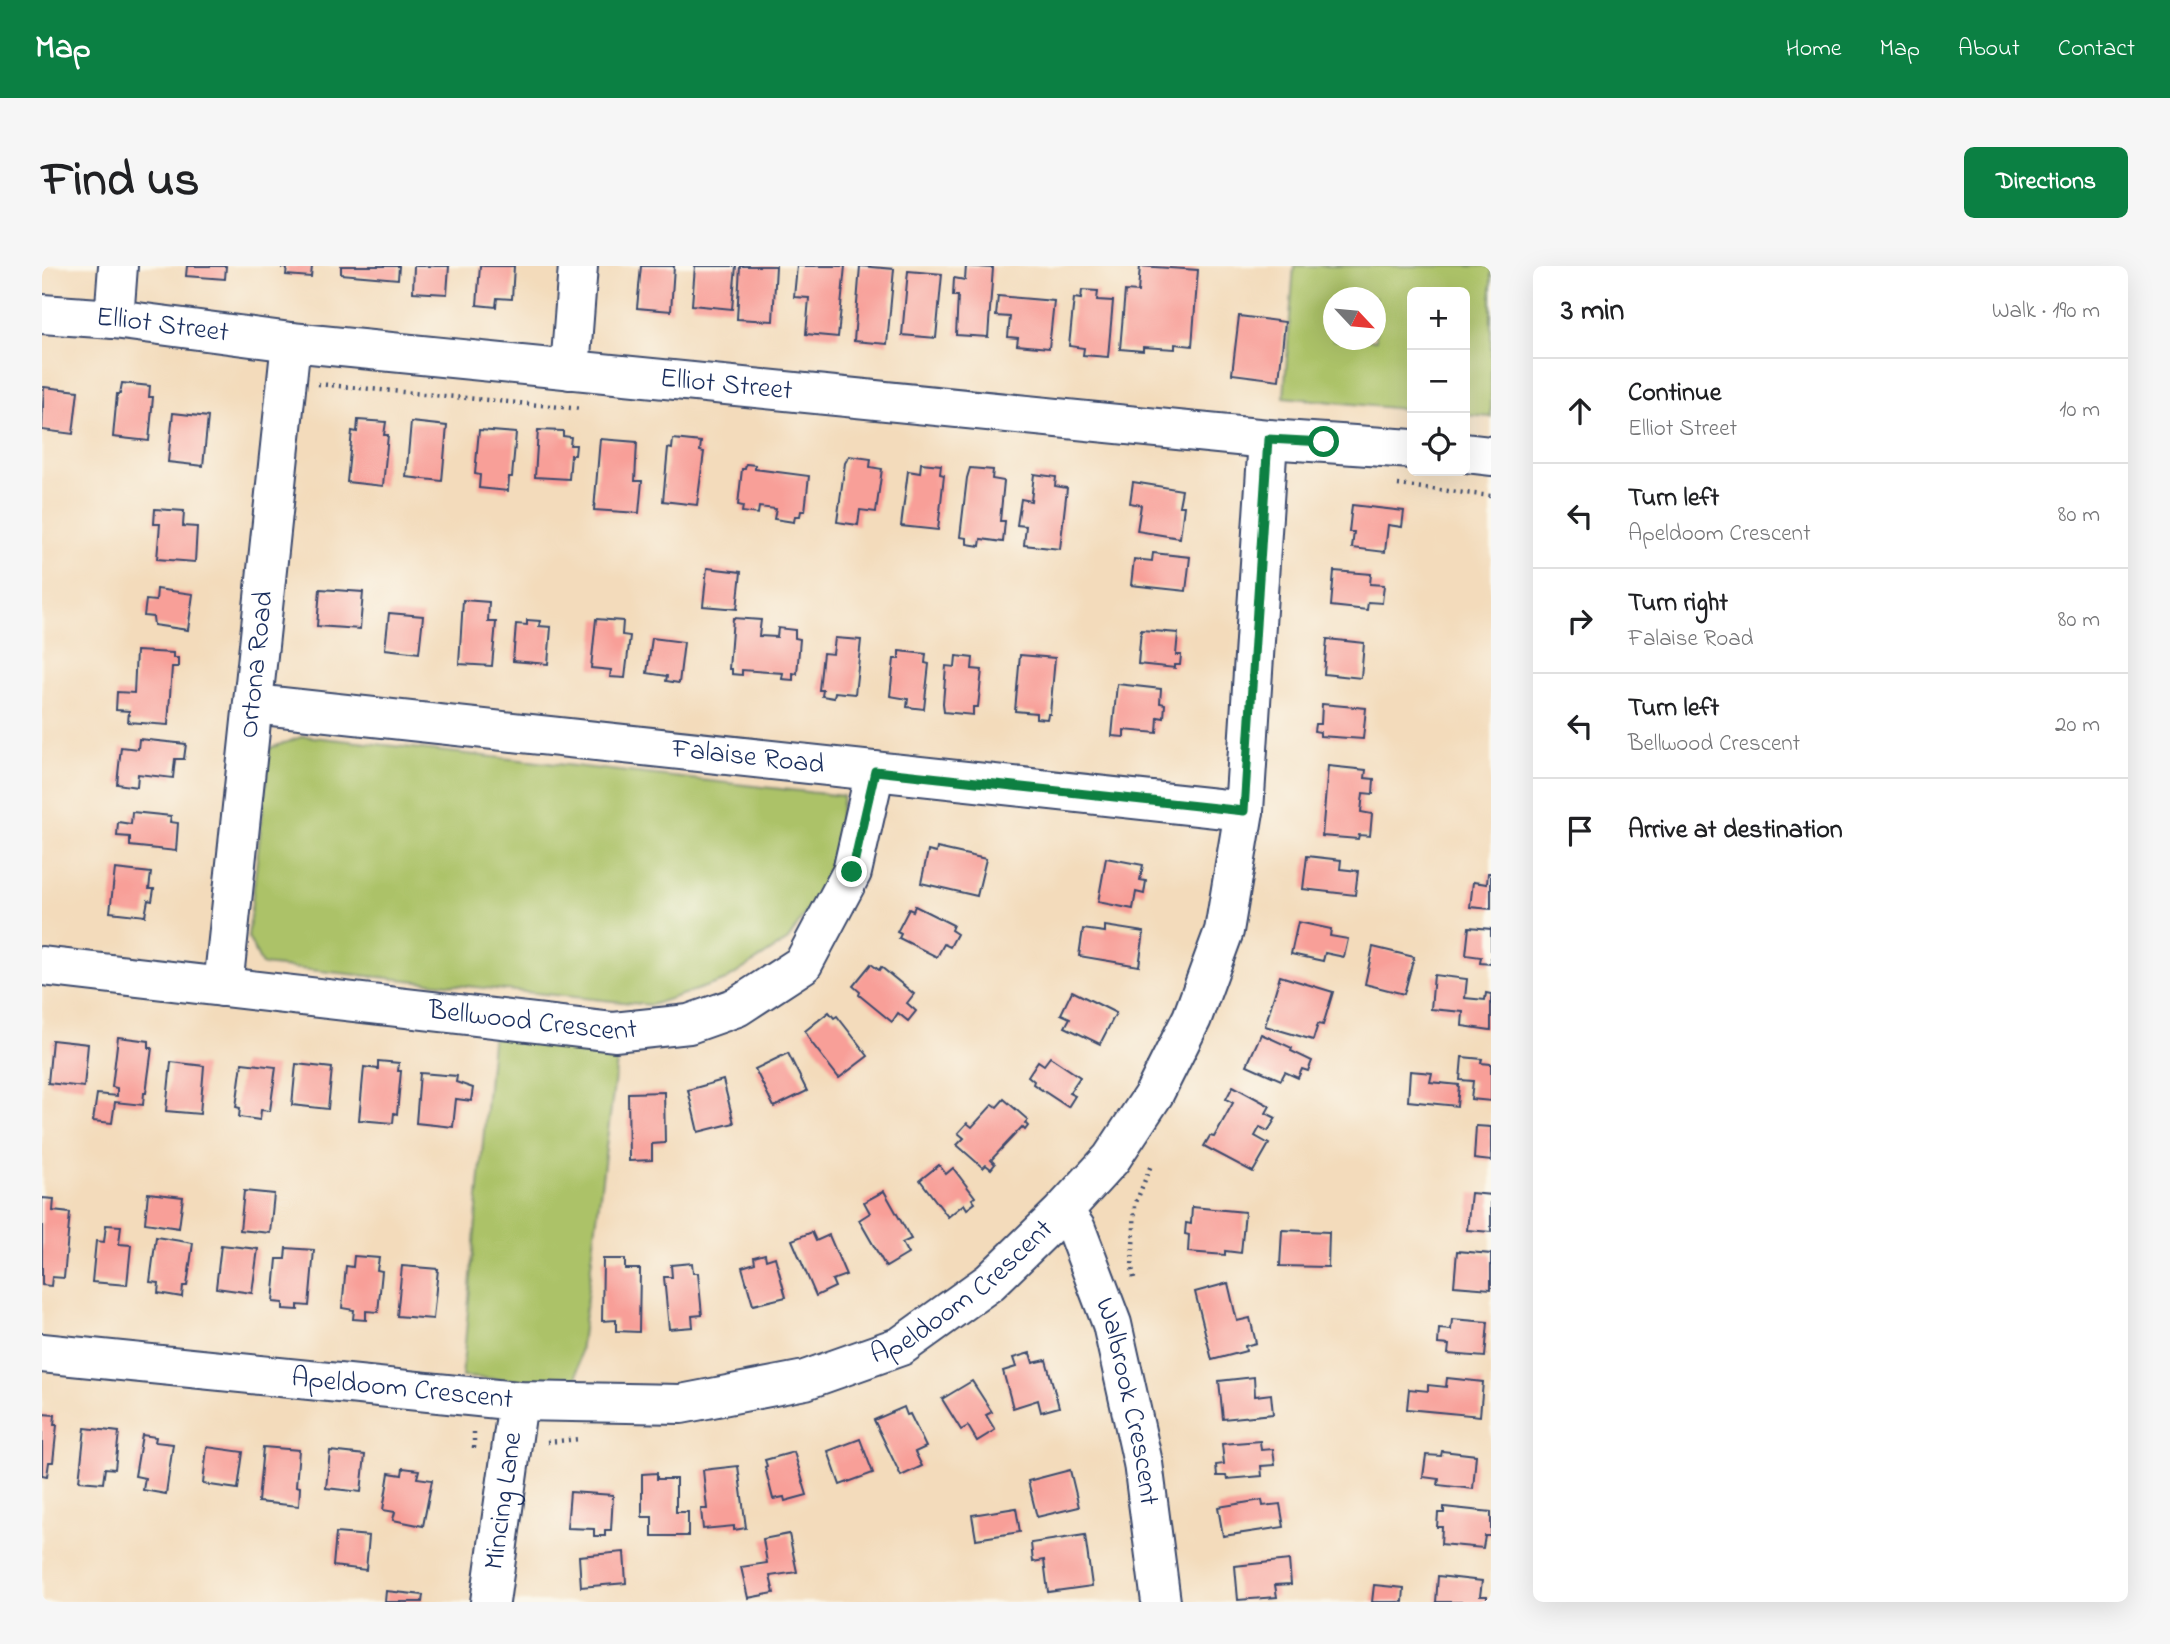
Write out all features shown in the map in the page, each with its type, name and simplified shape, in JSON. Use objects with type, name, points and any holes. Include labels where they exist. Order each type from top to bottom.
[{"type":"street","points":[[114,319],[118,266]]},
{"type":"street","points":[[570,370],[578,266]]},
{"type":"street","name":"Elliot Street","points":[[42,314],[114,319],[291,342],[1268,439],[1407,449]]},
{"type":"street","name":"Ortona Road","points":[[223,987],[291,342]]},
{"type":"street","name":"Apeldoom Crescent","points":[[42,1353],[518,1401],[681,1405],[805,1380],[901,1346],[990,1282],[1063,1211],[1111,1159],[1154,1094],[1192,1018],[1224,931],[1244,811],[1268,439]]},
{"type":"street","points":[[1470,454],[1491,456]]},
{"type":"street","name":"Falaise Road","points":[[254,705],[1244,811]]},
{"type":"street","name":"Bellwood Crescent","points":[[42,967],[614,1032],[689,1024],[737,1007],[803,964],[852,872],[875,771]]},
{"type":"street","name":"Walbrook Crescent","points":[[1063,1211],[1076,1229],[1112,1324],[1143,1463],[1161,1602]]},
{"type":"street","name":"Mincing Lane","points":[[490,1602],[518,1401]]},
{"type":"path","points":[[462,1429],[476,1430],[472,1457]]},
{"type":"green space","points":[[1294,266],[1491,266],[1491,417],[1470,415],[1470,287],[1407,287],[1407,409],[1284,397]]},
{"type":"green space","points":[[304,736],[843,796],[831,873],[788,940],[726,980],[651,1005],[262,965],[248,937],[270,748]]},
{"type":"green space","points":[[493,1030],[619,1045],[576,1384],[462,1377]]},
{"type":"building","points":[[187,266],[226,266],[225,279],[186,276]]},
{"type":"building","points":[[282,266],[312,266],[311,277],[286,275],[287,268]]},
{"type":"building","points":[[341,266],[399,266],[398,279],[341,274]]},
{"type":"building","points":[[414,266],[449,266],[447,294],[413,292]]},
{"type":"building","points":[[480,266],[514,266],[512,299],[497,298],[496,307],[477,305]]},
{"type":"building","points":[[641,266],[674,266],[671,311],[637,308]]},
{"type":"building","points":[[695,266],[736,266],[732,309],[692,305]]},
{"type":"building","points":[[740,266],[776,266],[773,321],[737,319]]},
{"type":"building","points":[[797,266],[845,266],[838,337],[806,334],[809,298],[794,297]]},
{"type":"building","points":[[860,266],[894,269],[887,344],[854,341]]},
{"type":"building","points":[[966,266],[993,268],[988,337],[956,335],[958,296],[953,296],[954,278],[965,280]]},
{"type":"building","points":[[1140,266],[1198,270],[1192,346],[1175,344],[1175,349],[1143,347],[1143,351],[1120,349],[1125,291],[1138,292]]},
{"type":"building","points":[[908,271],[942,274],[936,338],[902,335]]},
{"type":"building","points":[[1082,290],[1098,291],[1097,300],[1113,301],[1108,357],[1083,355],[1084,348],[1069,346],[1074,298],[1081,299]]},
{"type":"building","points":[[998,296],[1054,301],[1049,348],[1017,345],[1018,338],[1008,337],[1010,317],[996,316]]},
{"type":"building","points":[[1239,316],[1285,322],[1279,380],[1232,374]]},
{"type":"building","points":[[122,383],[150,386],[149,397],[153,397],[149,441],[113,437],[117,394],[120,394]]},
{"type":"building","points":[[44,387],[78,391],[73,434],[42,430]]},
{"type":"building","points":[[173,413],[208,417],[203,466],[168,462]]},
{"type":"building","points":[[358,420],[386,422],[384,435],[388,435],[383,486],[347,482],[352,431],[357,432]]},
{"type":"building","points":[[411,422],[447,426],[442,481],[406,477]]},
{"type":"building","points":[[479,430],[516,433],[508,491],[479,488],[480,475],[475,474]]},
{"type":"building","points":[[538,430],[563,431],[563,436],[571,437],[570,445],[576,445],[575,455],[571,455],[569,479],[535,477]]},
{"type":"building","points":[[600,439],[637,442],[635,481],[642,481],[639,513],[594,510]]},
{"type":"building","points":[[673,439],[701,442],[700,451],[704,452],[697,505],[663,501],[668,448],[672,449]]},
{"type":"building","points":[[849,456],[871,459],[870,467],[882,469],[876,512],[860,510],[858,525],[837,522],[845,463]]},
{"type":"building","points":[[921,463],[941,465],[940,474],[944,475],[938,530],[901,526],[908,471],[920,473]]},
{"type":"building","points":[[746,464],[755,465],[755,469],[809,476],[805,511],[801,511],[800,516],[795,516],[794,522],[774,519],[776,509],[759,507],[758,514],[742,512],[743,506],[738,505],[742,469],[745,469]]},
{"type":"building","points":[[970,468],[993,470],[992,479],[1004,481],[1000,521],[1005,521],[1003,542],[981,539],[980,546],[967,544],[967,538],[960,537]]},
{"type":"building","points":[[1034,474],[1056,477],[1055,486],[1067,488],[1060,549],[1024,545],[1026,526],[1017,525],[1021,499],[1031,501]]},
{"type":"building","points":[[1133,482],[1182,490],[1179,506],[1184,506],[1180,538],[1137,531],[1141,505],[1130,503]]},
{"type":"building","points":[[1352,505],[1404,511],[1402,527],[1388,525],[1385,552],[1352,548],[1354,532],[1349,532]]},
{"type":"building","points":[[155,509],[184,511],[183,526],[197,527],[195,562],[157,559],[160,524],[154,524]]},
{"type":"building","points":[[1153,553],[1190,557],[1186,591],[1131,585],[1134,559],[1152,561]]},
{"type":"building","points":[[707,568],[741,572],[737,609],[703,606]]},
{"type":"building","points":[[1334,571],[1371,574],[1370,584],[1384,585],[1382,603],[1368,602],[1367,610],[1331,606]]},
{"type":"building","points":[[157,589],[193,594],[188,630],[154,625],[153,617],[144,616],[146,600],[156,601]]},
{"type":"building","points":[[320,589],[363,592],[360,629],[317,626]]},
{"type":"building","points":[[463,600],[489,602],[488,622],[496,622],[492,666],[459,664]]},
{"type":"building","points":[[389,613],[423,616],[419,653],[385,649]]},
{"type":"building","points":[[733,618],[761,620],[759,636],[777,637],[778,628],[795,630],[795,638],[800,639],[797,674],[793,673],[793,680],[782,679],[783,673],[742,670],[742,675],[732,674],[732,669],[729,669]]},
{"type":"building","points":[[596,619],[623,621],[622,635],[630,636],[625,678],[610,677],[611,670],[591,668]]},
{"type":"building","points":[[527,620],[540,621],[539,626],[551,627],[548,664],[513,661],[516,624],[527,625]]},
{"type":"building","points":[[1141,630],[1178,633],[1176,655],[1181,655],[1180,665],[1175,665],[1175,668],[1138,664]]},
{"type":"building","points":[[652,638],[684,642],[679,683],[666,681],[667,676],[647,673]]},
{"type":"building","points":[[835,638],[861,640],[855,694],[835,692],[834,698],[822,696],[823,690],[819,690],[823,653],[833,654]]},
{"type":"building","points":[[1327,639],[1364,643],[1361,678],[1324,674]]},
{"type":"building","points":[[136,651],[173,653],[173,658],[178,658],[178,667],[172,667],[168,725],[128,722],[129,711],[116,710],[117,692],[134,693]]},
{"type":"building","points":[[899,651],[926,654],[925,663],[929,664],[924,709],[907,707],[908,699],[890,696],[894,659],[899,659]]},
{"type":"building","points":[[1020,655],[1055,658],[1050,714],[1047,719],[1036,718],[1036,713],[1015,711]]},
{"type":"building","points":[[956,656],[973,658],[972,669],[982,670],[978,707],[973,707],[973,715],[944,712],[946,666],[955,667]]},
{"type":"building","points":[[1117,684],[1161,689],[1160,703],[1165,704],[1164,718],[1158,717],[1157,733],[1124,730],[1124,737],[1112,736]]},
{"type":"building","points":[[1322,704],[1366,708],[1363,739],[1320,736],[1320,732],[1314,731],[1315,724],[1321,724]]},
{"type":"building","points":[[139,739],[186,744],[184,759],[175,759],[173,778],[138,774],[137,787],[117,784],[121,747],[138,749]]},
{"type":"building","points":[[1328,766],[1366,770],[1365,778],[1374,779],[1373,794],[1363,793],[1361,812],[1372,814],[1370,836],[1359,835],[1358,839],[1322,836]]},
{"type":"building","points":[[132,812],[171,816],[170,822],[178,823],[176,851],[130,846],[130,837],[117,836],[118,822],[131,824]]},
{"type":"building","points":[[937,848],[986,859],[977,896],[921,883],[928,851],[936,853]]},
{"type":"building","points":[[1307,856],[1341,860],[1340,869],[1358,871],[1355,895],[1303,889]]},
{"type":"building","points":[[1106,858],[1143,865],[1140,880],[1146,881],[1144,894],[1136,892],[1133,909],[1098,902]]},
{"type":"building","points":[[115,869],[151,873],[149,889],[154,889],[152,901],[148,900],[145,916],[110,912]]},
{"type":"building","points":[[1488,873],[1491,873],[1491,909],[1470,907],[1473,882],[1487,884]]},
{"type":"building","points":[[915,906],[953,925],[951,930],[957,934],[950,947],[944,944],[937,957],[899,938],[901,934],[897,932],[909,909],[913,911]]},
{"type":"building","points":[[1298,922],[1331,929],[1330,936],[1348,939],[1344,957],[1325,953],[1323,961],[1291,954]]},
{"type":"building","points":[[1105,926],[1144,932],[1139,966],[1079,956],[1083,929],[1105,932]]},
{"type":"building","points":[[1469,927],[1491,929],[1491,964],[1480,963],[1481,957],[1466,955]]},
{"type":"building","points":[[1373,947],[1414,957],[1404,994],[1365,984]]},
{"type":"building","points":[[871,964],[879,970],[881,967],[914,994],[907,1003],[916,1011],[908,1021],[898,1013],[892,1022],[859,995],[860,992],[853,986]]},
{"type":"building","points":[[1434,975],[1467,979],[1465,998],[1485,1000],[1486,993],[1491,994],[1491,1030],[1462,1026],[1463,1012],[1431,1009]]},
{"type":"building","points":[[1280,976],[1333,992],[1323,1025],[1318,1024],[1313,1040],[1265,1026]]},
{"type":"building","points":[[1072,991],[1116,1013],[1100,1044],[1065,1027],[1070,1018],[1061,1014]]},
{"type":"building","points":[[829,1012],[834,1018],[837,1016],[868,1056],[839,1078],[805,1031]]},
{"type":"building","points":[[1261,1034],[1292,1048],[1291,1051],[1312,1061],[1308,1071],[1302,1069],[1298,1078],[1285,1072],[1281,1080],[1247,1065]]},
{"type":"building","points":[[118,1037],[149,1041],[149,1048],[152,1048],[143,1105],[115,1102],[112,1123],[93,1121],[97,1094],[117,1096],[117,1088],[112,1087]]},
{"type":"building","points":[[52,1040],[88,1044],[84,1087],[48,1083]]},
{"type":"building","points":[[788,1053],[807,1091],[774,1107],[755,1069]]},
{"type":"building","points":[[1050,1057],[1080,1077],[1069,1093],[1075,1096],[1068,1107],[1033,1084],[1034,1081],[1028,1076],[1038,1061],[1044,1065]]},
{"type":"building","points":[[1462,1057],[1482,1059],[1481,1063],[1491,1064],[1491,1101],[1471,1099],[1473,1081],[1460,1080]]},
{"type":"building","points":[[378,1061],[399,1063],[398,1071],[401,1071],[397,1114],[394,1113],[393,1123],[359,1120],[364,1067],[378,1069]]},
{"type":"building","points":[[171,1062],[204,1066],[200,1114],[166,1111]]},
{"type":"building","points":[[242,1063],[276,1067],[270,1111],[261,1110],[260,1120],[239,1117],[240,1108],[236,1107]]},
{"type":"building","points":[[296,1064],[332,1068],[328,1109],[292,1105]]},
{"type":"building","points":[[1410,1071],[1432,1073],[1430,1082],[1459,1085],[1457,1106],[1408,1101]]},
{"type":"building","points":[[420,1073],[457,1076],[456,1082],[473,1088],[471,1101],[456,1099],[453,1127],[416,1123]]},
{"type":"building","points":[[723,1080],[734,1123],[698,1132],[688,1090]]},
{"type":"building","points":[[1233,1086],[1270,1106],[1266,1113],[1276,1118],[1268,1131],[1260,1127],[1255,1136],[1269,1144],[1253,1172],[1204,1146],[1210,1136],[1214,1137],[1233,1103],[1226,1099]]},
{"type":"building","points":[[664,1092],[665,1143],[652,1144],[652,1160],[629,1161],[628,1093]]},
{"type":"building","points":[[1004,1099],[1028,1120],[1025,1123],[1028,1126],[1025,1130],[1022,1127],[991,1160],[995,1164],[991,1169],[986,1165],[983,1168],[957,1145],[964,1138],[958,1133],[967,1123],[972,1127],[993,1104],[997,1107]]},
{"type":"building","points":[[1476,1126],[1491,1127],[1491,1161],[1474,1159]]},
{"type":"building","points":[[939,1165],[946,1174],[953,1168],[975,1197],[972,1199],[975,1203],[967,1209],[964,1204],[948,1217],[920,1180]]},
{"type":"building","points":[[244,1191],[274,1194],[270,1233],[240,1230]]},
{"type":"building","points":[[884,1191],[911,1239],[902,1243],[908,1254],[886,1267],[859,1220],[870,1213],[864,1202]]},
{"type":"building","points":[[148,1193],[183,1197],[179,1228],[145,1223]]},
{"type":"building","points":[[1471,1193],[1491,1195],[1491,1232],[1467,1230]]},
{"type":"building","points":[[42,1198],[54,1199],[53,1211],[70,1213],[64,1278],[52,1277],[51,1286],[42,1285]]},
{"type":"building","points":[[1192,1207],[1245,1212],[1241,1253],[1225,1251],[1225,1255],[1188,1252],[1189,1235],[1185,1234],[1186,1223],[1191,1224]]},
{"type":"building","points":[[106,1225],[121,1226],[119,1244],[131,1245],[127,1285],[92,1282],[96,1241],[104,1242]]},
{"type":"building","points":[[1282,1230],[1329,1232],[1328,1267],[1280,1266]]},
{"type":"building","points":[[812,1232],[816,1241],[829,1235],[846,1275],[832,1280],[835,1287],[816,1296],[792,1240]]},
{"type":"building","points":[[156,1237],[193,1243],[187,1286],[183,1286],[182,1297],[158,1293],[159,1283],[150,1282]]},
{"type":"building","points":[[221,1245],[258,1249],[252,1293],[216,1288]]},
{"type":"building","points":[[286,1248],[314,1250],[309,1306],[298,1305],[298,1310],[283,1309],[283,1303],[273,1302],[277,1259],[285,1259]]},
{"type":"building","points":[[1457,1251],[1491,1254],[1491,1289],[1454,1286]]},
{"type":"building","points":[[765,1254],[766,1260],[775,1257],[786,1297],[753,1305],[742,1267],[755,1263],[754,1257]]},
{"type":"building","points":[[354,1256],[379,1258],[377,1270],[382,1271],[378,1312],[366,1311],[366,1320],[353,1319],[354,1310],[342,1308],[346,1266],[353,1267]]},
{"type":"building","points":[[603,1259],[625,1259],[625,1269],[640,1269],[639,1332],[616,1331],[616,1320],[602,1321]]},
{"type":"building","points":[[692,1263],[693,1273],[698,1273],[702,1315],[692,1316],[693,1327],[669,1329],[664,1277],[672,1277],[671,1265]]},
{"type":"building","points":[[402,1266],[438,1269],[433,1319],[397,1316]]},
{"type":"building","points":[[1228,1283],[1237,1321],[1250,1318],[1256,1343],[1245,1346],[1246,1351],[1212,1360],[1195,1292]]},
{"type":"building","points":[[1452,1319],[1488,1322],[1485,1357],[1448,1354],[1449,1345],[1438,1344],[1439,1329],[1451,1330]]},
{"type":"building","points":[[1030,1353],[1033,1363],[1046,1360],[1059,1407],[1041,1412],[1038,1400],[1013,1408],[1003,1371],[1016,1367],[1013,1358]]},
{"type":"building","points":[[1254,1377],[1255,1396],[1271,1394],[1273,1414],[1223,1419],[1219,1381]]},
{"type":"building","points":[[1447,1378],[1483,1382],[1480,1416],[1407,1409],[1409,1389],[1428,1391],[1428,1385],[1446,1387]]},
{"type":"building","points":[[972,1381],[992,1412],[986,1415],[995,1430],[977,1441],[968,1426],[961,1430],[942,1399]]},
{"type":"building","points":[[904,1407],[926,1447],[915,1452],[922,1466],[901,1476],[874,1420]]},
{"type":"building","points":[[42,1414],[55,1415],[54,1425],[57,1425],[53,1462],[49,1462],[47,1476],[42,1475]]},
{"type":"building","points":[[85,1428],[119,1432],[115,1469],[105,1468],[103,1483],[79,1481]]},
{"type":"building","points":[[142,1435],[156,1437],[155,1442],[173,1444],[166,1494],[143,1490],[145,1478],[135,1476]]},
{"type":"building","points":[[860,1439],[873,1473],[840,1485],[828,1451]]},
{"type":"building","points":[[1260,1441],[1261,1450],[1273,1449],[1275,1465],[1261,1466],[1262,1476],[1227,1479],[1226,1476],[1217,1476],[1216,1465],[1224,1464],[1222,1444]]},
{"type":"building","points":[[207,1447],[243,1452],[238,1489],[203,1484]]},
{"type":"building","points":[[263,1447],[299,1450],[296,1486],[300,1487],[299,1506],[258,1502]]},
{"type":"building","points":[[330,1451],[365,1455],[361,1492],[326,1488]]},
{"type":"building","points":[[1442,1451],[1476,1455],[1473,1489],[1438,1485],[1439,1479],[1423,1477],[1426,1455],[1441,1456]]},
{"type":"building","points":[[794,1452],[807,1495],[785,1501],[784,1497],[773,1499],[765,1460]]},
{"type":"building","points":[[738,1466],[746,1528],[734,1530],[734,1526],[703,1529],[701,1509],[707,1509],[703,1470]]},
{"type":"building","points":[[403,1468],[419,1470],[417,1478],[432,1480],[423,1526],[393,1520],[395,1512],[383,1510],[389,1473],[402,1475]]},
{"type":"building","points":[[1070,1470],[1079,1507],[1037,1517],[1028,1481]]},
{"type":"building","points":[[657,1473],[657,1479],[676,1479],[676,1512],[688,1512],[688,1536],[652,1536],[652,1517],[642,1517],[642,1474]]},
{"type":"building","points":[[570,1492],[613,1495],[611,1530],[605,1530],[605,1536],[594,1536],[594,1529],[567,1528]]},
{"type":"building","points":[[1262,1500],[1263,1506],[1280,1504],[1284,1527],[1223,1536],[1218,1507]]},
{"type":"building","points":[[1444,1507],[1491,1512],[1491,1536],[1485,1536],[1483,1548],[1441,1544],[1442,1527],[1437,1527],[1438,1513],[1444,1513]]},
{"type":"building","points":[[1016,1508],[1020,1532],[976,1539],[972,1515]]},
{"type":"building","points":[[336,1533],[369,1536],[366,1570],[333,1566]]},
{"type":"building","points":[[789,1534],[797,1572],[770,1576],[774,1593],[748,1598],[741,1567],[767,1563],[763,1539]]},
{"type":"building","points":[[1085,1535],[1092,1586],[1048,1592],[1044,1560],[1033,1562],[1031,1543]]},
{"type":"building","points":[[624,1552],[626,1583],[581,1587],[579,1556]]},
{"type":"building","points":[[1289,1560],[1291,1584],[1275,1585],[1277,1597],[1238,1600],[1235,1566]]},
{"type":"building","points":[[1438,1576],[1482,1581],[1480,1596],[1487,1596],[1487,1602],[1436,1602]]},
{"type":"building","points":[[1374,1585],[1404,1588],[1403,1602],[1372,1602]]},
{"type":"building","points":[[386,1591],[423,1595],[422,1602],[385,1602]]},
{"type":"route","points":[[852,872],[875,771],[1244,811],[1268,439],[1324,442]]}]
